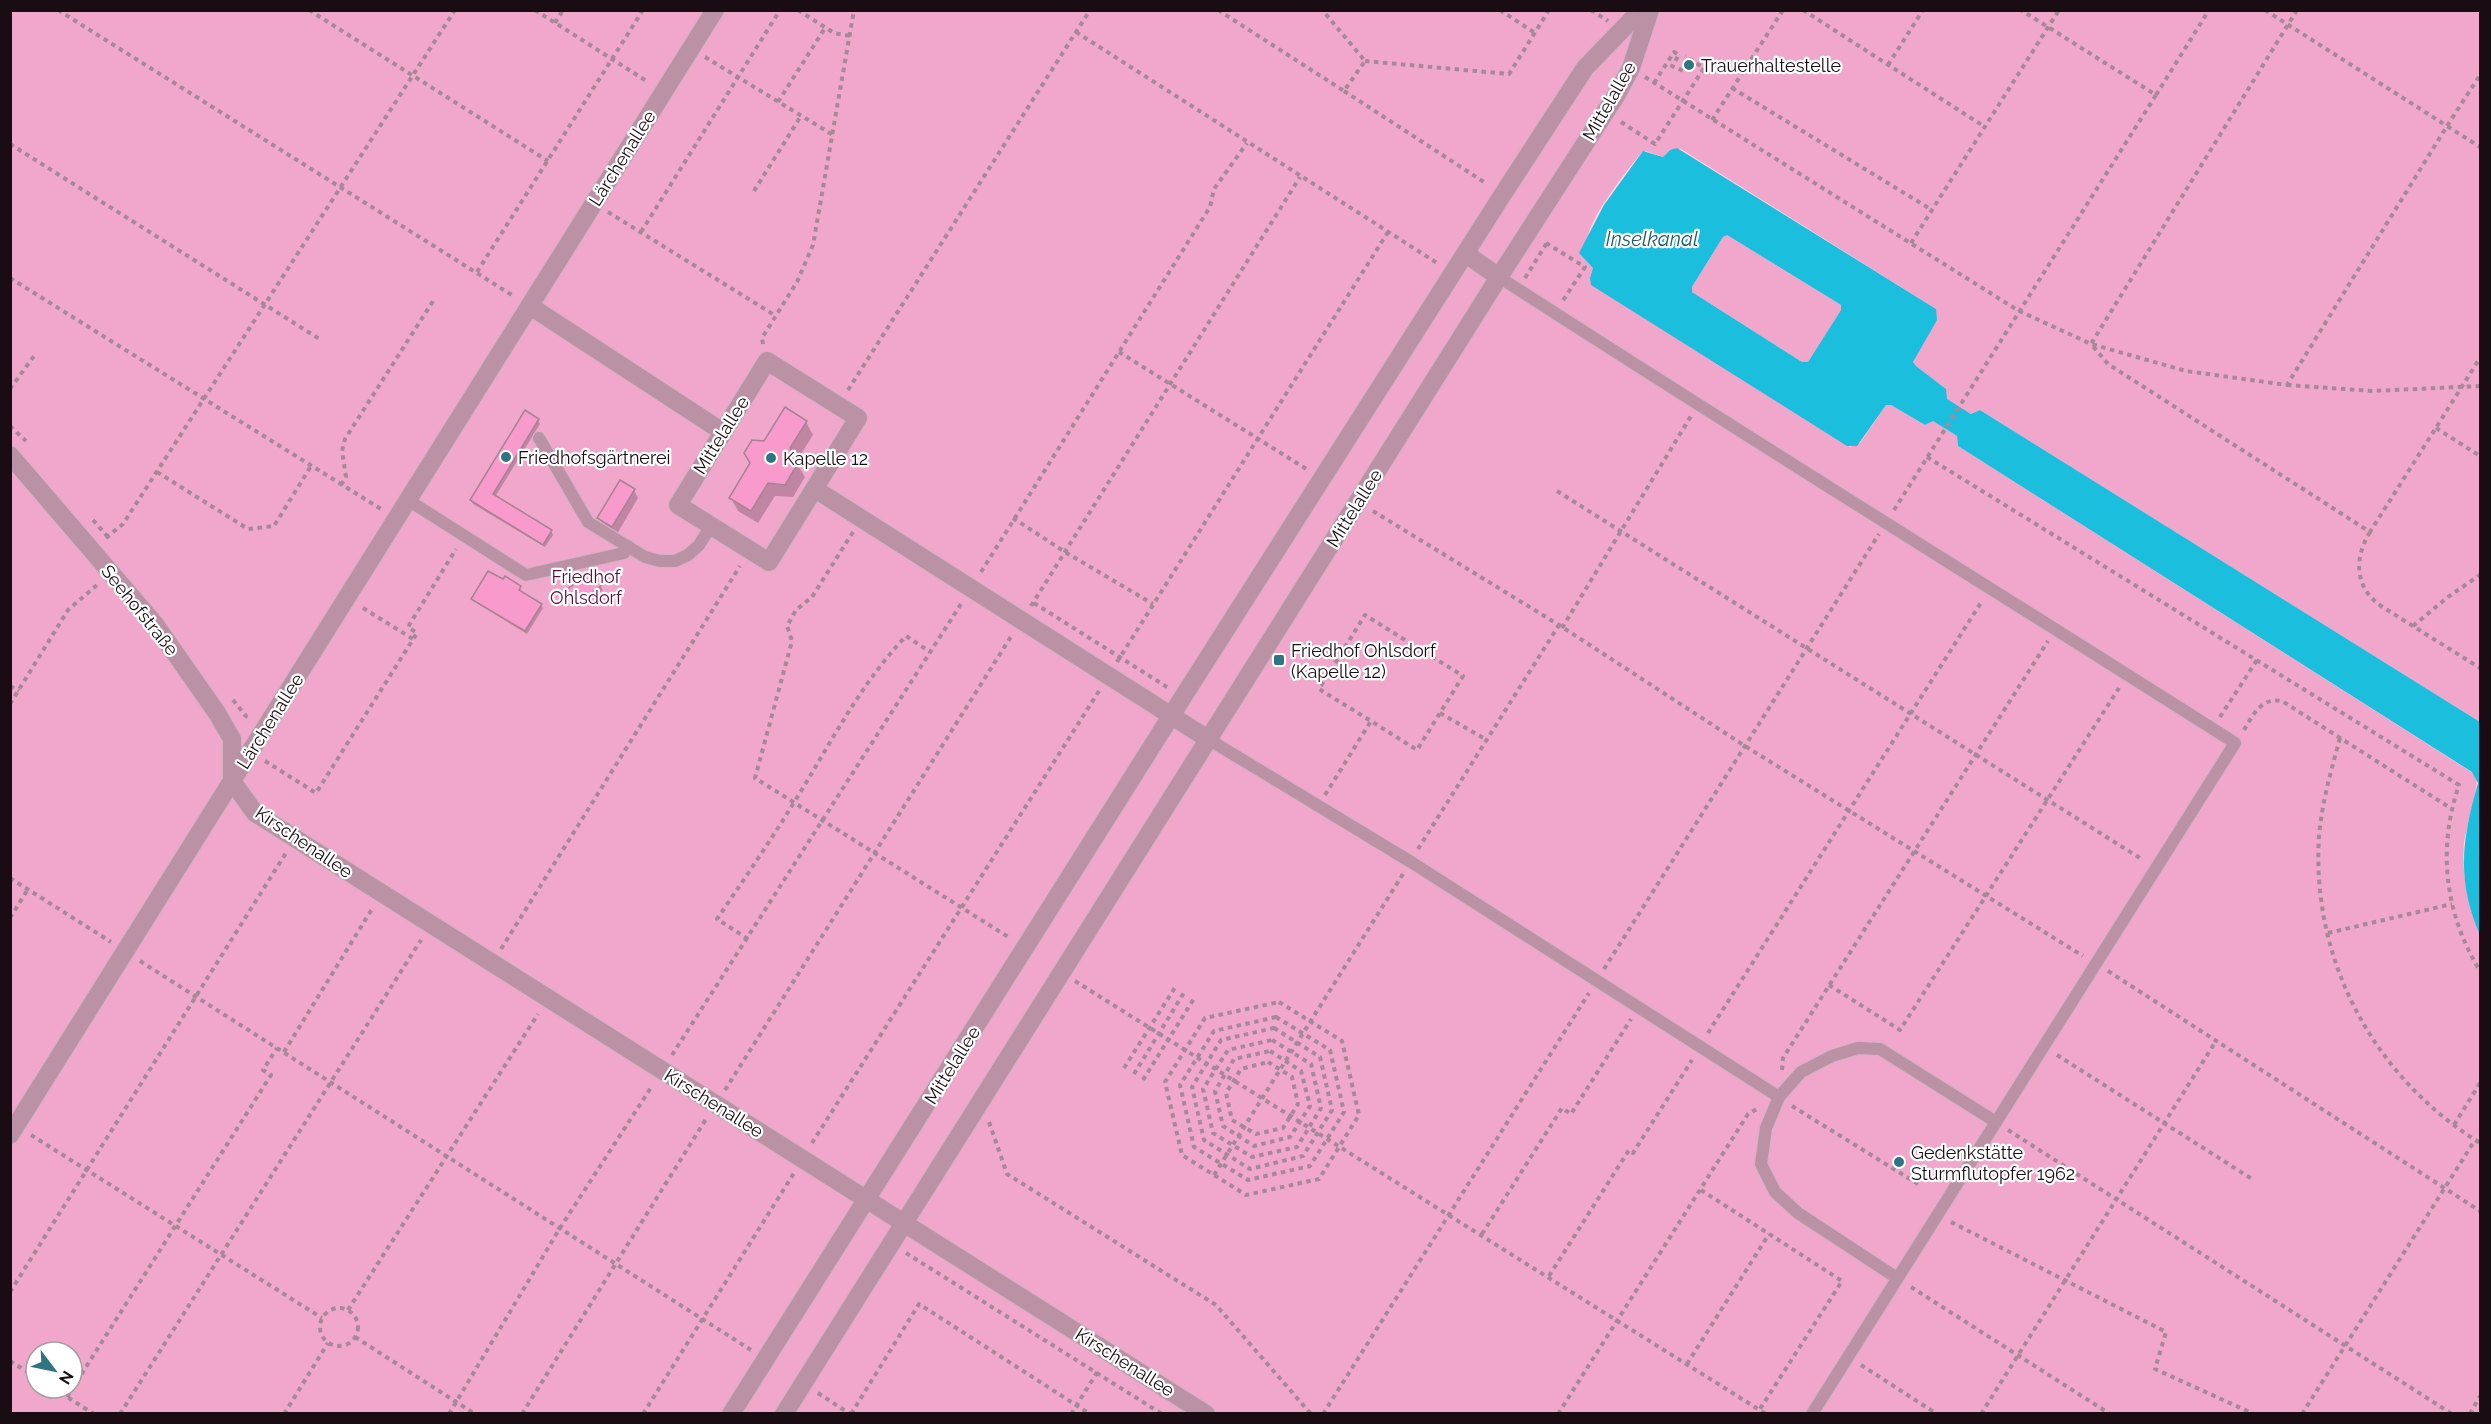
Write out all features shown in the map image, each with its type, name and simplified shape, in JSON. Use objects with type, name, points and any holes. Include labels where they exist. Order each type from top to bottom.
[{"type":"street","name":"Lärchenallee","points":[[14,1130],[715,10]]},
{"type":"street","name":"Mittelallee","points":[[730,1413],[1503,194],[1585,68],[1641,10]]},
{"type":"street","name":"Mittelallee","points":[[784,1413],[1499,276],[1617,94],[1631,68],[1650,10]]},
{"type":"street","points":[[1466,254],[1499,276]]},
{"type":"street","points":[[530,306],[723,432]]},
{"type":"street","name":"Mittelallee","points":[[767,362],[838,405],[858,418],[769,562],[678,505],[767,362]]},
{"type":"street","name":"Seehofstraße","points":[[10,455],[154,623],[227,730],[232,739],[232,782]]},
{"type":"street","points":[[815,489],[1208,739]]},
{"type":"street","name":"Kirschenallee","points":[[232,782],[255,813],[1206,1413]]},
{"type":"lane","points":[[1499,276],[1697,405],[2235,743],[1812,1413]]},
{"type":"lane","points":[[539,438],[588,522],[645,556],[660,561],[675,561],[688,555],[699,545],[711,526]]},
{"type":"lane","points":[[408,500],[526,575],[624,553],[628,546]]},
{"type":"lane","points":[[1208,739],[1411,862],[1779,1097]]},
{"type":"lane","points":[[1897,1278],[1798,1213],[1775,1192],[1761,1164],[1766,1128],[1779,1097],[1801,1072],[1832,1056],[1858,1048],[1880,1049],[1996,1122]]},
{"type":"path","points":[[58,10],[530,306]]},
{"type":"path","points":[[309,10],[548,161]]},
{"type":"path","points":[[91,549],[123,524],[455,10]]},
{"type":"path","points":[[535,10],[664,92]]},
{"type":"path","points":[[555,23],[562,10]]},
{"type":"path","points":[[477,272],[644,10]]},
{"type":"path","points":[[640,232],[780,10]]},
{"type":"path","points":[[798,10],[834,33],[850,36]]},
{"type":"path","points":[[767,362],[762,338],[797,282],[813,245],[854,10]]},
{"type":"path","points":[[838,405],[885,335],[1090,10]]},
{"type":"path","points":[[1218,10],[1503,194]]},
{"type":"path","points":[[1325,10],[1324,12],[1365,61],[1509,74],[1549,10]]},
{"type":"path","points":[[1500,10],[1535,33]]},
{"type":"path","points":[[1712,120],[1783,10]]},
{"type":"path","points":[[1803,10],[1985,127]]},
{"type":"path","points":[[1888,65],[1923,10]]},
{"type":"path","points":[[2021,10],[2156,95]]},
{"type":"path","points":[[1911,243],[2059,10]]},
{"type":"path","points":[[1323,1413],[2209,10]]},
{"type":"path","points":[[2265,10],[2481,147]]},
{"type":"path","points":[[2091,344],[2297,10]]},
{"type":"path","points":[[778,102],[825,28]]},
{"type":"path","points":[[1076,32],[1453,273]]},
{"type":"path","points":[[691,48],[833,135]]},
{"type":"path","points":[[1654,83],[1674,52],[1679,55],[1672,66],[1686,72],[1693,61]]},
{"type":"path","points":[[1621,122],[1655,144],[1704,68],[1685,56]]},
{"type":"path","points":[[1344,91],[1365,61]]},
{"type":"path","points":[[2287,385],[2481,75]]},
{"type":"path","points":[[1646,78],[2019,311],[2091,344],[2186,371],[2287,385],[2373,391],[2481,386]]},
{"type":"path","points":[[1732,88],[1932,210]]},
{"type":"path","points":[[754,191],[801,116]]},
{"type":"path","points":[[448,1413],[560,1228],[823,821],[1210,207],[1214,189],[1247,143]]},
{"type":"path","points":[[10,144],[321,340]]},
{"type":"path","points":[[522,1413],[660,1190],[876,854],[1300,177]]},
{"type":"path","points":[[594,203],[776,316]]},
{"type":"path","points":[[643,1413],[1388,232]]},
{"type":"path","points":[[1546,243],[1585,267],[1555,313]]},
{"type":"path","points":[[10,278],[396,519]]},
{"type":"path","points":[[341,485],[346,477],[342,451],[345,439],[435,298]]},
{"type":"path","points":[[2091,344],[2108,364],[2370,532]]},
{"type":"path","points":[[1119,352],[1321,478]]},
{"type":"path","points":[[10,389],[34,356]]},
{"type":"path","points":[[2481,358],[2370,532],[2359,558],[2360,576],[2364,588],[2377,603],[2481,668]]},
{"type":"path","points":[[1214,1176],[1621,530],[1697,405]]},
{"type":"path","points":[[2436,428],[2481,456]]},
{"type":"path","points":[[1927,457],[2459,785],[2452,809],[2446,859],[2452,904],[2462,936],[2481,971]]},
{"type":"path","points":[[157,472],[248,529],[274,526],[311,466]]},
{"type":"path","points":[[1557,490],[2157,868]]},
{"type":"path","points":[[1358,502],[2096,964],[2481,1211]]},
{"type":"path","points":[[862,518],[812,597],[796,610],[787,626],[792,641],[755,778],[1026,948]]},
{"type":"path","points":[[1013,518],[1153,604]]},
{"type":"path","points":[[404,633],[465,536]]},
{"type":"path","points":[[492,962],[750,550]]},
{"type":"path","points":[[10,704],[68,609],[111,573]]},
{"type":"path","points":[[2413,626],[2448,597],[2481,575]]},
{"type":"path","points":[[1549,1276],[1629,1150],[1633,1153],[1990,588]]},
{"type":"path","points":[[347,598],[413,639]]},
{"type":"path","points":[[1365,615],[1462,676],[1417,750],[1371,721],[1319,689],[1365,615]]},
{"type":"path","points":[[250,752],[316,793],[417,633],[408,627]]},
{"type":"path","points":[[1779,1097],[1783,1058],[2056,629]]},
{"type":"path","points":[[748,939],[717,919],[794,803],[845,715],[881,663],[906,636],[930,652]]},
{"type":"path","points":[[2212,728],[2257,660]]},
{"type":"path","points":[[1829,985],[1900,1030],[2127,675]]},
{"type":"path","points":[[10,686],[19,691]]},
{"type":"path","points":[[2235,743],[2259,706],[2270,700],[2286,703],[2452,809]]},
{"type":"path","points":[[1440,713],[1487,740]]},
{"type":"path","points":[[1318,806],[1371,721]]},
{"type":"path","points":[[2340,738],[2326,788],[2319,836],[2320,880],[2328,933],[2346,991],[2373,1041],[2410,1087],[2454,1125],[2481,1143]]},
{"type":"path","points":[[10,1292],[295,838]]},
{"type":"path","points":[[10,878],[765,1359]]},
{"type":"path","points":[[10,918],[28,889]]},
{"type":"path","points":[[284,1052],[382,893]]},
{"type":"path","points":[[2328,933],[2452,904]]},
{"type":"path","points":[[120,1413],[431,924]]},
{"type":"path","points":[[1062,973],[1766,1413]]},
{"type":"path","points":[[1124,1068],[1176,986]]},
{"type":"path","points":[[1134,1074],[1185,992]]},
{"type":"path","points":[[1143,1080],[1195,997]]},
{"type":"path","points":[[348,1310],[548,998]]},
{"type":"path","points":[[1279,1002],[1342,1041],[1359,1115],[1319,1179],[1246,1195],[1182,1155],[1165,1082],[1185,1050],[1205,1018],[1279,1002]]},
{"type":"path","points":[[1482,1234],[1562,1108],[1571,1114],[1638,1008]]},
{"type":"path","points":[[1276,1017],[1330,1050],[1344,1112],[1310,1166],[1248,1180],[1194,1147],[1180,1085],[1197,1058],[1214,1031],[1276,1017]]},
{"type":"path","points":[[1274,1028],[1320,1057],[1332,1110],[1303,1156],[1250,1169],[1204,1140],[1192,1087],[1206,1064],[1221,1041],[1274,1028]]},
{"type":"path","points":[[1272,1040],[1291,1052],[1311,1064],[1321,1108],[1297,1147],[1252,1157],[1214,1133],[1203,1089],[1228,1050],[1272,1040]]},
{"type":"path","points":[[1981,1413],[2216,1041]]},
{"type":"path","points":[[2044,1047],[2252,1179]]},
{"type":"path","points":[[84,1370],[271,1075],[263,1070],[277,1048]]},
{"type":"path","points":[[1270,1051],[1301,1071],[1310,1106],[1290,1137],[1254,1146],[1223,1126],[1215,1090],[1225,1075],[1234,1059],[1270,1051]]},
{"type":"path","points":[[1268,1062],[1292,1077],[1298,1104],[1283,1128],[1256,1134],[1232,1120],[1226,1093],[1234,1081],[1241,1069],[1268,1062]]},
{"type":"path","points":[[2454,1125],[2481,1083]]},
{"type":"path","points":[[1779,1097],[1918,1184]]},
{"type":"path","points":[[1558,1413],[1748,1114],[1779,1097]]},
{"type":"path","points":[[974,1112],[989,1122],[1007,1173],[1216,1305],[1311,1413]]},
{"type":"path","points":[[1996,1122],[2452,1413]]},
{"type":"path","points":[[14,1130],[87,1170],[322,1318]]},
{"type":"path","points":[[2302,1413],[2475,1140]]},
{"type":"path","points":[[1701,1190],[1842,1281],[1760,1409]]},
{"type":"path","points":[[1938,1214],[2166,1332],[2155,1369],[2254,1413]]},
{"type":"path","points":[[1687,1364],[1768,1234]]},
{"type":"path","points":[[891,1244],[1162,1413]]},
{"type":"path","points":[[1897,1278],[2110,1413]]},
{"type":"path","points":[[803,1384],[851,1413],[919,1304],[1090,1413]]},
{"type":"path","points":[[337,1308],[348,1310],[357,1319],[355,1337],[346,1345],[333,1346],[328,1343],[320,1329],[322,1318],[337,1308]]},
{"type":"path","points":[[355,1337],[475,1413]]},
{"type":"path","points":[[284,1413],[328,1343]]},
{"type":"path","points":[[1071,1413],[1110,1353]]},
{"type":"path","points":[[1847,1357],[1937,1413]]},
{"type":"path","points":[[10,1361],[24,1370]]},
{"type":"path","points":[[2470,1413],[2481,1396]]},
{"type":"path","points":[[72,1400],[94,1413]]},
{"type":"green space","name":"Friedhof Ohlsdorf","points":[[10,11],[2480,11],[2480,722],[1980,410],[1971,414],[1946,399],[1946,389],[1913,362],[1936,309],[1681,149],[1670,150],[1663,157],[1646,151],[1642,152],[1598,212],[1589,232],[1588,245],[1593,268],[1590,278],[1850,447],[1860,443],[1886,405],[1891,405],[1925,425],[1933,421],[1957,436],[1958,446],[2476,775],[2476,787],[2463,855],[2467,890],[2480,935],[2480,1413],[11,1413]]},
{"type":"green space","points":[[1727,235],[1841,305],[1841,310],[1808,362],[1802,362],[1692,292],[1692,287],[1723,237]]},
{"type":"water","name":"Inselkanal","points":[[1677,148],[1936,309],[1937,320],[1913,362],[1946,389],[1947,399],[1971,414],[1980,410],[2480,722],[2480,935],[2467,896],[2464,859],[2468,823],[2478,783],[2472,772],[1958,446],[1957,436],[1933,421],[1925,425],[1891,405],[1886,405],[1857,446],[1847,446],[1591,285],[1590,278],[1593,268],[1579,253],[1604,205],[1643,151],[1663,157],[1670,150]],"holes":[[[1727,235],[1841,305],[1841,310],[1808,362],[1802,362],[1692,292],[1692,287],[1723,237]]]},
{"type":"building","name":"Kapelle 12","points":[[785,407],[807,421],[790,448],[798,463],[785,485],[768,483],[751,511],[729,498],[750,463],[744,453],[752,440],[764,441]]},
{"type":"building","name":"Friedhofsgärtnerei","points":[[525,410],[539,419],[493,494],[552,530],[543,545],[470,500]]},
{"type":"building","points":[[620,480],[635,489],[612,527],[597,518]]},
{"type":"building","points":[[488,571],[503,579],[505,576],[521,586],[519,590],[542,604],[525,631],[471,599]]},
{"type":"building","points":[[592,571],[602,585],[576,604],[566,590]]},
{"type":"place","name":"Trauerhaltestelle","points":[[1689,65]]},
{"type":"place","name":"Friedhofsgärtnerei","points":[[506,457]]},
{"type":"place","name":"Kapelle 12","points":[[771,458]]},
{"type":"place","name":"Friedhof Ohlsdorf (Kapelle 12)","points":[[1279,660]]},
{"type":"place","name":"Gedenkstätte Sturmflutopfer 1962","points":[[1899,1162]]}]
